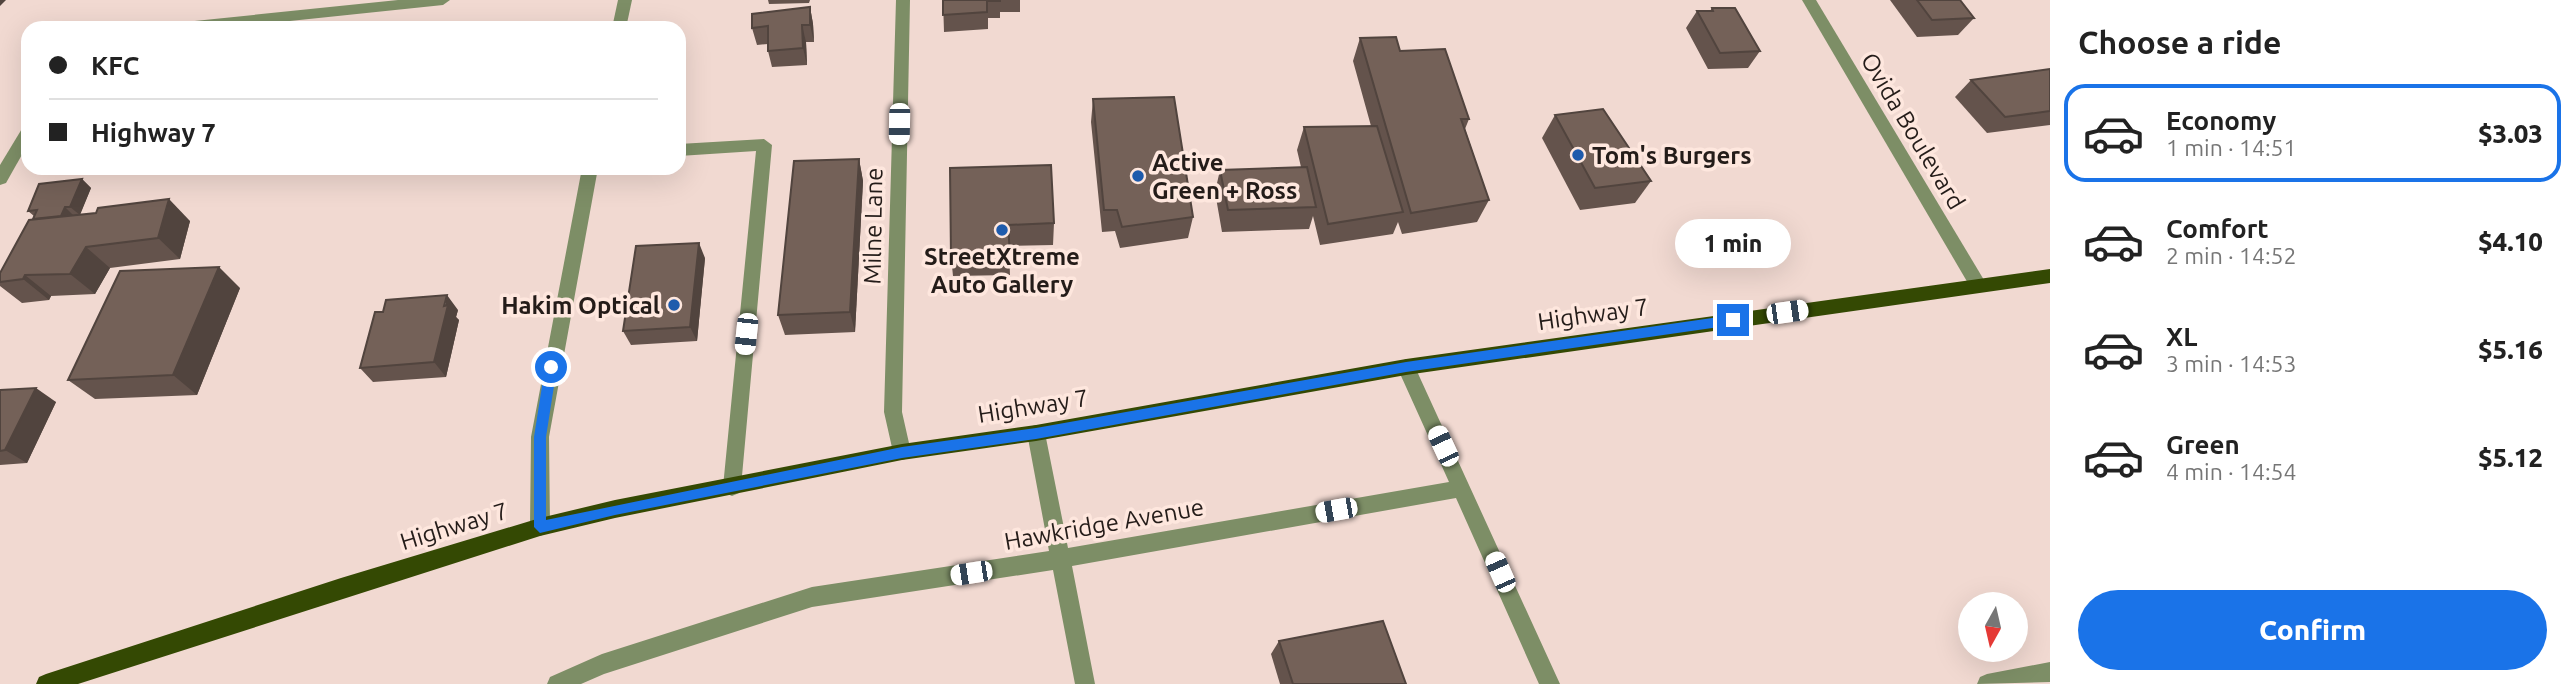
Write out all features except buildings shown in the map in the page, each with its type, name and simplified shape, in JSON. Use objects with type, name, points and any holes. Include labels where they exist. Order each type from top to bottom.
[{"type":"main road","name":"Highway 7","points":[[46,684],[202,631],[540,527],[902,452],[1036,433],[1406,367],[2050,276]]},
{"type":"street","points":[[242,21],[443,0]]},
{"type":"street","points":[[620,21],[625,0]]},
{"type":"street","name":"Milne Lane","points":[[902,452],[893,412],[904,0]]},
{"type":"street","name":"Ovida Boulevard","points":[[1808,0],[1978,285]]},
{"type":"street","points":[[0,179],[21,143]]},
{"type":"street","points":[[686,150],[764,145],[732,487]]},
{"type":"street","points":[[540,527],[540,437],[589,175]]},
{"type":"street","points":[[1406,367],[1550,684]]},
{"type":"street","points":[[1036,433],[1085,684]]},
{"type":"street","name":"Hawkridge Avenue","points":[[557,684],[603,664],[811,597],[1061,559],[1462,488]]},
{"type":"street","points":[[1987,684],[2050,672]]},
{"type":"place","name":"Tom's Burgers","points":[[1578,155]]},
{"type":"place","name":"Active Green + Ross","points":[[1138,176]]},
{"type":"place","name":"StreetXtreme Auto Gallery","points":[[1002,230]]},
{"type":"place","name":"Hakim Optical","points":[[674,305]]},
{"type":"route","points":[[551,367],[540,437],[540,527],[615,509],[902,452],[1036,433],[1406,367],[1733,320]]}]
